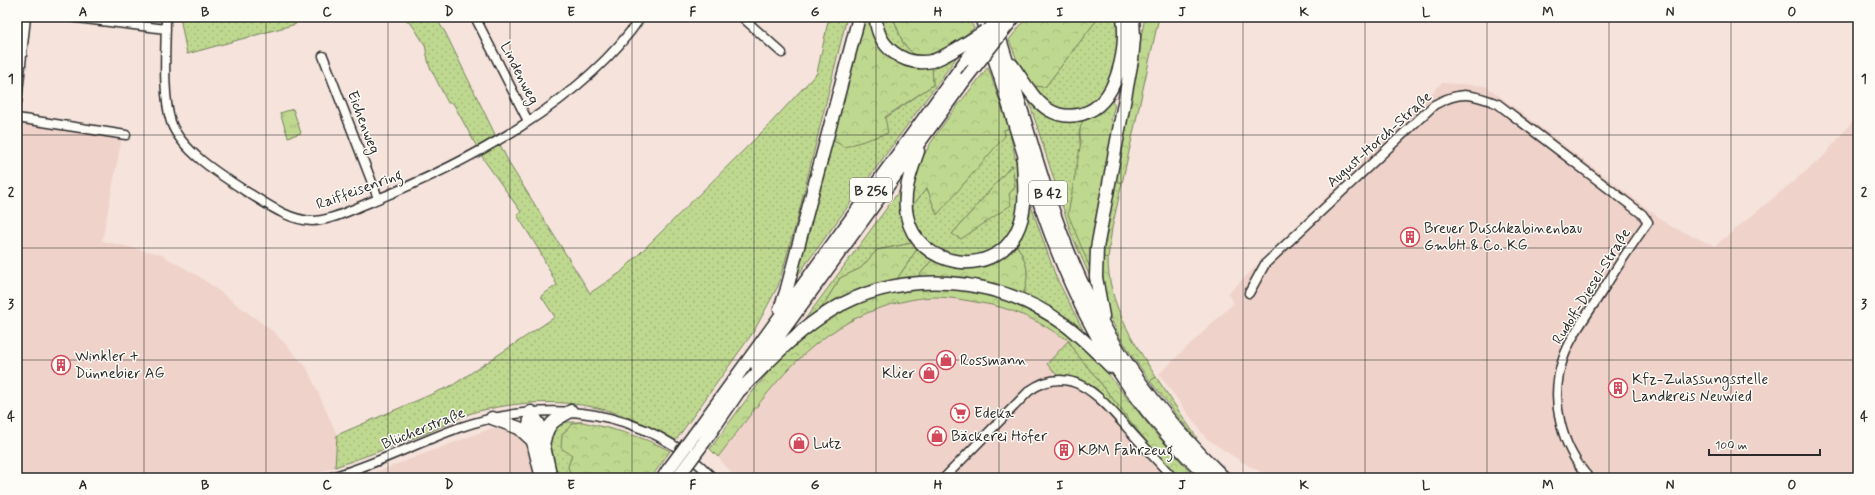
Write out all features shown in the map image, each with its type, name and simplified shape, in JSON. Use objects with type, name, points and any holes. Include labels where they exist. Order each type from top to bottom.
[{"type":"highway","points":[[776,322],[786,292],[859,17]]},
{"type":"highway","points":[[876,17],[878,32],[882,41],[889,49],[905,60],[930,61],[960,47],[988,20]]},
{"type":"highway","name":"B 256","points":[[699,438],[739,391],[966,78],[1014,17]]},
{"type":"highway","points":[[1005,54],[1032,94],[1044,106],[1055,113],[1066,116],[1085,113],[1099,105],[1113,84],[1123,42],[1123,17]]},
{"type":"highway","points":[[1105,327],[1096,277],[1097,248],[1132,60],[1134,38],[1133,17]]},
{"type":"highway","name":"B 256","points":[[672,476],[776,322],[967,59],[988,20]]},
{"type":"highway","name":"B 42","points":[[988,20],[1005,54],[1058,223],[1080,279],[1105,327],[1132,373],[1166,417],[1224,478]]},
{"type":"highway","name":"B 42","points":[[988,20],[1022,146],[1048,224],[1071,285],[1098,337],[1125,380],[1168,436],[1209,478]]},
{"type":"highway","points":[[922,140],[907,188],[906,207],[910,226],[920,242],[931,252],[946,260],[962,263],[971,263],[988,258],[1003,249],[1016,233],[1022,219],[1024,204],[1022,146]]},
{"type":"highway","points":[[739,391],[804,330],[829,312],[854,299],[875,291],[924,283],[949,283],[973,286],[1001,292],[1026,302],[1050,314],[1075,332],[1125,380]]},
{"type":"highway","points":[[538,442],[550,424],[571,411]]},
{"type":"highway","points":[[530,412],[539,424],[538,442],[542,478]]},
{"type":"highway","points":[[492,418],[519,428],[538,442],[551,478]]},
{"type":"street","points":[[17,102],[26,17]]},
{"type":"street","points":[[69,17],[166,29]]},
{"type":"street","name":"Raiffeisenring","points":[[166,17],[166,104],[171,122],[182,140],[193,153],[212,168],[274,208],[295,218],[312,221],[323,219],[378,198],[437,172],[528,121],[568,92],[591,72],[618,47],[641,17]]},
{"type":"street","name":"Lindenweg","points":[[475,17],[528,121]]},
{"type":"street","points":[[742,17],[782,53]]},
{"type":"street","name":"Eichenweg","points":[[323,56],[378,198]]},
{"type":"street","name":"August-Horch-Straße","points":[[1249,293],[1264,264],[1434,105],[1448,97],[1477,95],[1498,104],[1642,214],[1648,222]]},
{"type":"street","points":[[17,118],[126,135]]},
{"type":"street","name":"Rudolf-Diesel-Straße","points":[[1589,478],[1574,457],[1563,432],[1558,400],[1561,367],[1566,351],[1574,336],[1648,222]]},
{"type":"street","points":[[944,478],[1029,391],[1045,383],[1060,381],[1077,383],[1098,396],[1173,478]]},
{"type":"street","name":"Blücherstraße","points":[[328,478],[370,464],[452,430],[492,418],[530,412],[571,411],[605,417],[648,431],[680,449],[713,478]]},
{"type":"shaded area","points":[[1442,83],[1486,86],[1670,226],[1715,246],[1822,158],[1858,115],[1858,478],[1272,478],[1242,462],[1206,438],[1159,374],[1234,303],[1228,294]]},
{"type":"shaded area","points":[[17,122],[122,137],[102,241],[160,254],[200,277],[275,333],[307,368],[337,435],[335,467],[303,478],[17,478]]},
{"type":"shaded area","points":[[933,297],[962,299],[991,304],[1018,312],[1046,326],[1068,341],[1047,364],[1058,376],[1078,378],[1096,388],[1179,478],[736,478],[718,457],[781,377],[817,342],[834,330],[861,315],[889,305],[913,299]]},
{"type":"shaded area","points":[[492,428],[519,433],[533,461],[536,478],[361,478]]},
{"type":"green space","points":[[180,17],[295,17],[296,24],[187,54]]},
{"type":"green space","points":[[403,17],[435,17],[445,32],[510,165],[590,293],[620,273],[767,127],[817,73],[829,17],[847,17],[797,220],[778,286],[754,331],[676,440],[629,417],[606,410],[582,405],[535,403],[510,405],[476,412],[427,433],[335,467],[337,435],[453,385],[555,317],[541,296],[557,285],[539,250],[517,215],[521,212],[484,160],[453,103],[448,103],[429,65],[425,45],[413,26]]},
{"type":"green space","points":[[864,17],[872,17],[877,41],[932,66],[933,85],[885,117],[888,133],[845,147],[832,140]]},
{"type":"green space","points":[[881,17],[893,17],[903,43],[916,57],[896,50],[883,31]]},
{"type":"green space","points":[[893,17],[968,17],[974,28],[954,43],[940,51],[916,57],[903,43]]},
{"type":"green space","points":[[1027,17],[1099,17],[1045,87],[1031,86],[1019,65],[1009,40]]},
{"type":"green space","points":[[1099,17],[1119,17],[1120,32],[1113,73],[1098,101],[1074,112],[1052,108],[1031,86],[1045,87]]},
{"type":"green space","points":[[1145,17],[1159,17],[1122,183],[1113,179]]},
{"type":"green space","points":[[959,54],[795,279],[832,140],[845,146],[933,85],[932,66]]},
{"type":"green space","points":[[988,67],[1009,128],[1004,130],[1005,136],[937,215],[927,188],[909,210],[911,190],[917,170],[926,151],[949,116]]},
{"type":"green space","points":[[1028,98],[1036,104],[1084,118],[1079,132],[1094,286],[1071,233]]},
{"type":"green space","points":[[1109,100],[1115,104],[1111,120],[1117,124],[1092,273],[1068,214],[1081,142],[1080,134],[1083,121],[1086,116]]},
{"type":"green space","points":[[293,109],[301,133],[288,137],[280,113]]},
{"type":"green space","points":[[1009,128],[1019,176],[1017,223],[995,251],[973,259],[939,253],[920,236],[909,210],[927,188],[937,214],[1004,130]],"holes":[[[1012,165],[1015,187],[1009,194],[952,234]]]},
{"type":"green space","points":[[1012,165],[1015,187],[1009,194],[1011,205],[961,239],[952,234]]},
{"type":"green space","points":[[1113,179],[1122,183],[1112,228],[1108,258],[1099,256]]},
{"type":"green space","points":[[900,190],[901,211],[908,237],[912,243],[877,250],[861,268],[840,278],[818,314],[800,326]]},
{"type":"green space","points":[[1031,206],[1056,277],[1085,334],[1049,307],[1023,295],[1027,281],[1027,269],[1016,244],[1022,235]]},
{"type":"green space","points":[[912,243],[917,249],[895,282],[818,314],[840,278],[861,268],[877,250]]},
{"type":"green space","points":[[1016,244],[1027,269],[1027,281],[1023,295],[917,278],[932,260],[955,268],[966,269],[977,267],[997,259]]},
{"type":"green space","points":[[917,249],[932,260],[917,278],[895,282]]},
{"type":"green space","points":[[1099,256],[1108,258],[1112,291],[1117,306],[1130,335],[1156,377],[1150,381],[1123,342],[1111,320],[1103,294]]},
{"type":"green space","points":[[929,287],[980,291],[1023,305],[1061,327],[1096,359],[1155,433],[1196,478],[1179,478],[1166,464],[1079,357],[1068,340],[1011,310],[991,305],[939,297],[912,300],[877,309],[851,321],[827,336],[806,352],[787,371],[752,412],[718,457],[710,449],[763,379],[802,339],[824,322],[849,307],[884,294]]},
{"type":"green space","points":[[1068,341],[1140,435],[1096,388],[1078,378],[1058,376],[1047,364]]},
{"type":"green space","points":[[1156,377],[1197,438],[1196,439],[1150,381]]},
{"type":"green space","points":[[583,422],[573,423],[572,455],[568,467],[572,478],[556,478],[547,438],[560,423]]},
{"type":"green space","points":[[583,422],[639,437],[670,451],[651,478],[572,478],[568,467],[572,455],[561,448],[562,435],[573,423]]},
{"type":"place","name":"Breuer Duschkabinenbau GmbH & Co. KG","points":[[1410,237]]},
{"type":"place","name":"Rossmann","points":[[946,360]]},
{"type":"place","name":"Winkler + Dünnebier AG","points":[[61,365]]},
{"type":"place","name":"Klier","points":[[929,373]]},
{"type":"place","name":"Kfz-Zulassungsstelle Landkreis Neuwied","points":[[1618,388]]},
{"type":"place","name":"Edeka","points":[[960,413]]},
{"type":"place","name":"Bäckerei Höfer","points":[[937,436]]},
{"type":"place","name":"Lutz","points":[[799,443]]},
{"type":"place","name":"KBM Fahrzeug","points":[[1064,450]]}]
